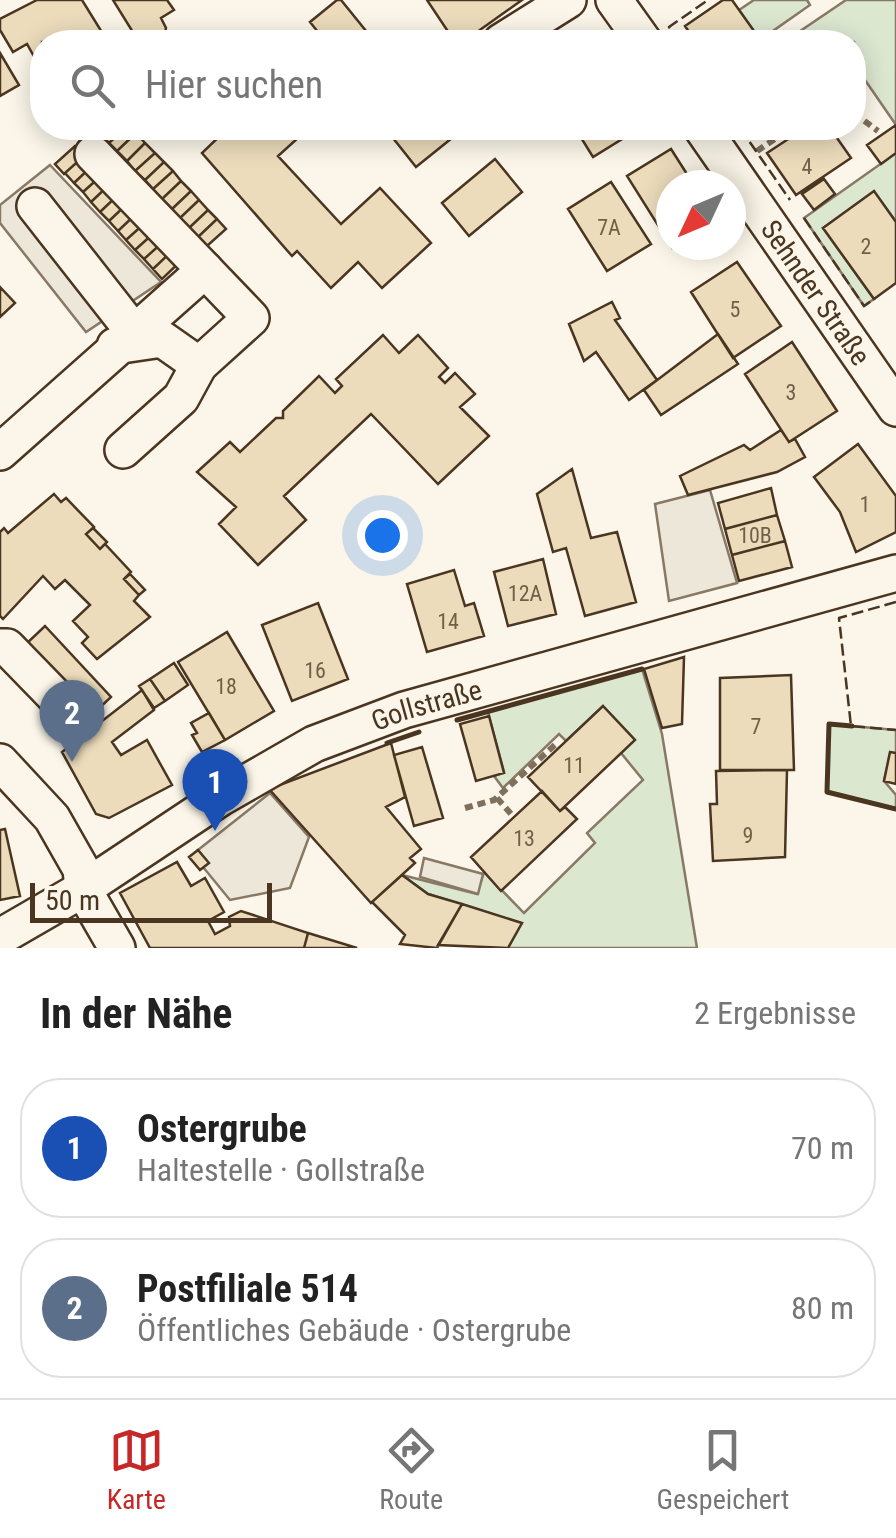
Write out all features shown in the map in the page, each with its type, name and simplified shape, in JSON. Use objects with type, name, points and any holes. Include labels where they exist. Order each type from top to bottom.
[{"type":"street","points":[[519,30],[568,0]]},
{"type":"street","points":[[614,0],[635,30]]},
{"type":"street","name":"Sehnder Straße","points":[[710,140],[896,408]]},
{"type":"street","points":[[93,154],[251,318],[199,366],[181,398],[123,450]]},
{"type":"street","points":[[35,206],[124,338]]},
{"type":"street","points":[[0,452],[205,270]]},
{"type":"street","points":[[124,338],[162,339],[199,366]]},
{"type":"street","name":"Gollstraße","points":[[0,936],[84,889],[220,798],[314,744],[430,703],[896,572]]},
{"type":"street","points":[[0,647],[7,647],[77,719]]},
{"type":"street","points":[[0,762],[52,818],[81,869],[84,889],[117,948]]},
{"type":"path","points":[[866,122],[878,131]]},
{"type":"path","points":[[731,169],[773,140]]},
{"type":"path","points":[[465,808],[496,798],[556,744]]},
{"type":"path","points":[[496,798],[512,815]]},
{"type":"green space","points":[[754,0],[807,0],[810,5],[774,30],[753,30],[739,10]]},
{"type":"green space","points":[[846,0],[896,0],[896,125],[866,81],[866,30],[802,30]]},
{"type":"green space","points":[[896,153],[896,222],[874,192],[823,228],[874,299],[864,306],[804,218]]},
{"type":"green space","points":[[642,669],[662,734],[697,948],[508,948],[521,923],[428,894],[402,875],[477,894],[484,872],[524,913],[595,843],[587,833],[643,780],[621,753],[634,739],[603,706],[566,741],[559,734],[503,788],[494,776],[504,772],[488,712]]},
{"type":"green space","points":[[829,724],[896,730],[896,754],[890,754],[884,781],[896,795],[896,809],[827,792]]},
{"type":"shaded area","points":[[50,165],[161,282],[86,332],[0,223],[0,205]]},
{"type":"shaded area","points":[[710,490],[737,583],[669,601],[655,504]]},
{"type":"shaded area","points":[[270,793],[309,837],[290,888],[230,900],[203,867],[208,863],[198,850]]},
{"type":"shaded area","points":[[424,858],[483,874],[478,894],[420,877]]},
{"type":"building","points":[[37,0],[82,0],[101,30],[30,30],[30,49],[27,44],[13,52],[0,30],[0,19]]},
{"type":"building","points":[[113,0],[167,0],[174,10],[161,18],[166,30],[132,30]]},
{"type":"building","points":[[341,0],[365,30],[316,30],[310,22]]},
{"type":"building","points":[[427,0],[522,0],[480,30],[447,30]]},
{"type":"building","points":[[723,0],[732,0],[753,30],[688,30],[685,26]]},
{"type":"building","points":[[0,53],[19,85],[0,96]]},
{"type":"building","points":[[896,125],[896,153],[881,164],[867,145]]},
{"type":"building","points":[[112,140],[129,140],[117,151],[109,143]]},
{"type":"building","points":[[129,140],[145,143],[127,161],[117,151]]},
{"type":"building","points":[[216,140],[296,140],[278,156],[341,224],[380,188],[431,243],[382,288],[358,262],[331,288],[297,251],[292,256],[202,153]]},
{"type":"building","points":[[395,140],[450,140],[416,167]]},
{"type":"building","points":[[582,140],[621,140],[593,157]]},
{"type":"building","points":[[787,140],[838,140],[851,158],[796,195],[767,153]]},
{"type":"building","points":[[145,143],[155,153],[135,171],[127,161]]},
{"type":"building","points":[[75,146],[84,156],[64,174],[55,164]]},
{"type":"building","points":[[671,149],[684,170],[656,170],[656,222],[627,176]]},
{"type":"building","points":[[155,153],[164,162],[145,180],[135,171]]},
{"type":"building","points":[[84,156],[93,165],[74,183],[65,173]]},
{"type":"building","points":[[495,159],[522,192],[469,236],[442,203]]},
{"type":"building","points":[[164,162],[173,171],[153,189],[145,180]]},
{"type":"building","points":[[93,165],[102,175],[83,192],[74,183]]},
{"type":"building","points":[[173,171],[181,181],[162,199],[153,189]]},
{"type":"building","points":[[102,175],[110,184],[91,202],[83,192]]},
{"type":"building","points":[[824,179],[835,194],[814,210],[802,194]]},
{"type":"building","points":[[181,181],[191,191],[172,209],[162,199]]},
{"type":"building","points":[[611,182],[651,244],[607,271],[568,209]]},
{"type":"building","points":[[110,184],[119,194],[100,212],[91,202]]},
{"type":"building","points":[[191,191],[199,200],[180,218],[172,209]]},
{"type":"building","points":[[874,191],[896,222],[896,283],[874,299],[823,228]]},
{"type":"building","points":[[119,194],[128,203],[109,221],[100,212]]},
{"type":"building","points":[[199,200],[208,210],[189,228],[180,218]]},
{"type":"building","points":[[128,203],[137,213],[118,231],[109,221]]},
{"type":"building","points":[[208,210],[217,219],[198,237],[189,228]]},
{"type":"building","points":[[137,213],[146,222],[126,240],[118,231]]},
{"type":"building","points":[[217,219],[226,229],[207,246],[198,237]]},
{"type":"building","points":[[146,222],[155,232],[135,250],[126,240]]},
{"type":"building","points":[[155,232],[163,242],[144,259],[135,250]]},
{"type":"building","points":[[163,242],[172,251],[153,269],[144,259]]},
{"type":"building","points":[[172,251],[181,261],[162,279],[153,269]]},
{"type":"building","points":[[737,262],[781,326],[733,358],[691,292]]},
{"type":"building","points":[[0,287],[15,303],[0,317]]},
{"type":"building","points":[[612,302],[620,318],[615,320],[657,380],[629,400],[596,352],[584,361],[569,324]]},
{"type":"building","points":[[718,334],[738,364],[661,415],[644,390]]},
{"type":"building","points":[[383,335],[399,353],[418,335],[448,368],[439,377],[445,383],[455,373],[475,394],[460,407],[489,436],[438,484],[371,414],[284,496],[306,520],[258,565],[219,524],[236,507],[197,472],[230,442],[240,452],[276,418],[283,418],[283,411],[319,376],[335,393],[342,386],[336,379]]},
{"type":"building","points":[[792,342],[837,411],[789,442],[745,374]]},
{"type":"building","points":[[781,430],[789,442],[795,439],[805,457],[777,472],[688,495],[680,476],[744,445],[750,450]]},
{"type":"building","points":[[858,444],[896,496],[896,532],[856,552],[840,512],[814,477]]},
{"type":"building","points":[[572,469],[591,538],[617,532],[636,602],[585,616],[566,548],[553,552],[537,494]]},
{"type":"building","points":[[771,488],[777,515],[725,529],[718,503]]},
{"type":"building","points":[[54,494],[61,502],[66,498],[94,527],[86,534],[100,549],[105,544],[131,572],[124,579],[139,595],[134,601],[150,617],[97,659],[82,643],[88,637],[73,621],[90,605],[65,580],[55,589],[43,576],[3,619],[0,616],[0,532],[4,528],[8,533]]},
{"type":"building","points":[[777,515],[785,541],[732,555],[725,529]]},
{"type":"building","points":[[93,528],[107,542],[100,549],[86,534]]},
{"type":"building","points":[[785,541],[792,567],[739,581],[732,555]]},
{"type":"building","points":[[543,559],[556,614],[508,626],[494,572]]},
{"type":"building","points":[[454,570],[465,606],[474,603],[484,636],[427,652],[407,584]]},
{"type":"building","points":[[130,574],[145,590],[139,595],[124,579]]},
{"type":"building","points":[[318,603],[348,679],[292,701],[262,625]]},
{"type":"building","points":[[45,626],[111,697],[92,715],[26,644]]},
{"type":"building","points":[[227,632],[274,711],[225,740],[178,662]]},
{"type":"building","points":[[684,657],[682,724],[662,728],[644,669]]},
{"type":"building","points":[[174,663],[188,685],[165,701],[150,679]]},
{"type":"building","points":[[791,675],[794,770],[720,770],[720,678]]},
{"type":"building","points":[[150,679],[165,701],[154,708],[139,686]]},
{"type":"building","points":[[142,690],[154,710],[112,742],[121,755],[147,740],[172,785],[109,818],[96,814],[62,752]]},
{"type":"building","points":[[603,706],[635,740],[560,811],[528,777]]},
{"type":"building","points":[[209,713],[225,740],[202,752],[192,735],[197,733],[191,723]]},
{"type":"building","points":[[489,716],[504,773],[476,781],[460,724]]},
{"type":"building","points":[[391,743],[405,797],[386,807],[421,849],[410,858],[415,863],[371,903],[269,789]]},
{"type":"building","points":[[422,747],[443,818],[414,826],[394,755]]},
{"type":"building","points":[[890,752],[896,753],[896,784],[884,781]]},
{"type":"building","points":[[787,770],[785,857],[713,861],[710,804],[717,804],[716,771]]},
{"type":"building","points":[[542,791],[560,811],[565,807],[577,819],[501,891],[471,857]]},
{"type":"building","points":[[5,829],[20,896],[0,900],[0,830]]},
{"type":"building","points":[[198,850],[209,863],[200,870],[189,857]]},
{"type":"building","points":[[177,862],[191,886],[205,878],[224,912],[208,921],[215,934],[230,926],[229,917],[241,911],[308,933],[304,948],[150,948],[120,893]]},
{"type":"building","points":[[402,875],[428,894],[462,904],[437,948],[400,944],[405,935],[372,902]]},
{"type":"building","points":[[462,904],[522,923],[508,948],[438,945]]},
{"type":"building","points":[[308,933],[357,948],[304,948]]},
{"type":"fence","points":[[671,30],[669,27],[708,0]]},
{"type":"fence","points":[[748,140],[790,200]]},
{"type":"fence","points":[[804,218],[864,306],[874,299]]},
{"type":"fence","points":[[896,602],[839,618],[851,726],[896,730]]},
{"type":"wall","points":[[457,720],[642,669]]},
{"type":"wall","points":[[852,726],[829,724],[827,792],[896,809]]},
{"type":"wall","points":[[387,743],[419,732]]},
{"type":"place","name":"Postfiliale 514","points":[[72,762]]},
{"type":"place","name":"Ostergrube","points":[[215,831]]}]
